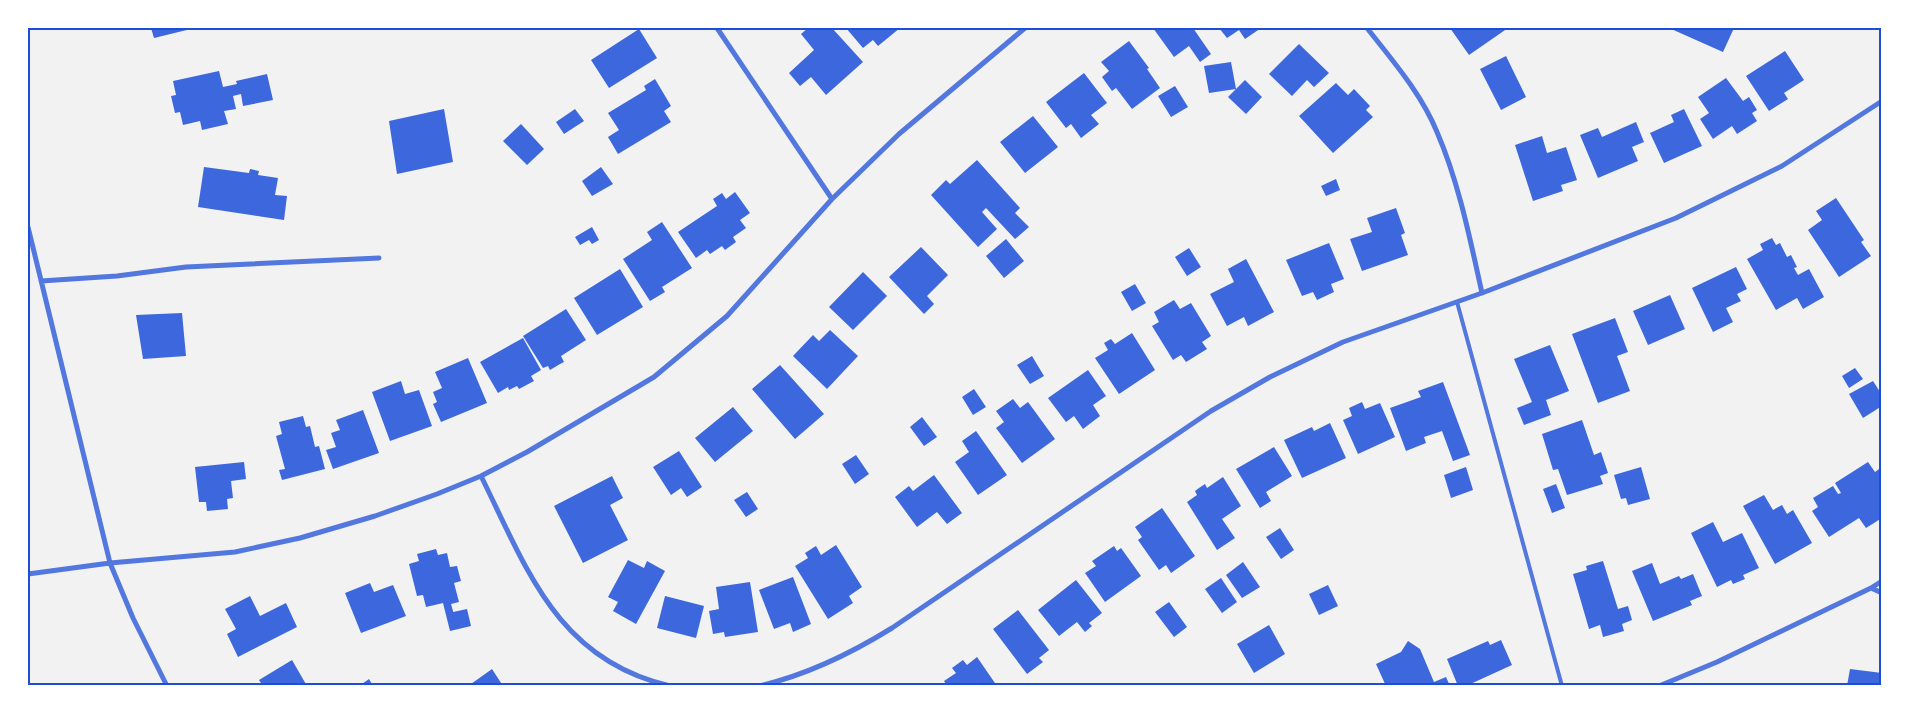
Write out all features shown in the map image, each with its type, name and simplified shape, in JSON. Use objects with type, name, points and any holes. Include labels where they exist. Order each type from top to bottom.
[{"type":"street","points":[[717,28],[832,199]]},
{"type":"street","points":[[28,574],[235,552],[300,538],[375,516],[481,476],[527,452],[654,377],[727,316],[832,199],[899,134],[1025,28]]},
{"type":"street","points":[[1367,28],[1412,86],[1437,131],[1461,198],[1482,294]]},
{"type":"street","points":[[759,686],[806,673],[853,652],[892,628],[1211,411],[1270,377],[1343,342],[1482,294],[1676,218],[1782,166],[1882,101]]},
{"type":"street","points":[[28,227],[110,564],[133,618],[167,686]]},
{"type":"street","points":[[41,281],[117,276],[186,267],[380,258]]},
{"type":"street","points":[[481,476],[539,590],[556,615],[572,633],[601,658],[629,673],[670,686]]},
{"type":"street","points":[[1658,686],[1717,662],[1882,581]]},
{"type":"street","points":[[1871,588],[1882,592]]},
{"type":"lane","points":[[1458,302],[1562,686]]},
{"type":"building","points":[[151,28],[195,28],[154,38]]},
{"type":"building","points":[[808,28],[832,28],[863,62],[826,95],[811,77],[800,86],[789,73],[814,50],[801,34]]},
{"type":"building","points":[[846,28],[900,28],[878,46],[873,40],[863,48]]},
{"type":"building","points":[[1153,28],[1193,28],[1211,54],[1200,62],[1189,46],[1174,57]]},
{"type":"building","points":[[1219,28],[1261,28],[1245,39],[1239,30],[1227,38]]},
{"type":"building","points":[[1450,28],[1508,28],[1469,55]]},
{"type":"building","points":[[1669,28],[1734,28],[1723,52]]},
{"type":"building","points":[[639,29],[657,58],[609,88],[591,60]]},
{"type":"building","points":[[1129,41],[1149,68],[1147,69],[1160,88],[1132,109],[1116,88],[1112,91],[1102,77],[1109,71],[1101,62]]},
{"type":"building","points":[[1299,44],[1329,73],[1314,87],[1307,80],[1292,96],[1269,74]]},
{"type":"building","points":[[1785,51],[1804,80],[1784,93],[1788,99],[1769,111],[1746,76]]},
{"type":"building","points":[[1506,56],[1526,97],[1501,110],[1480,69]]},
{"type":"building","points":[[1231,62],[1236,89],[1209,93],[1204,66]]},
{"type":"building","points":[[219,71],[223,87],[237,84],[236,81],[267,74],[273,100],[243,106],[241,94],[233,96],[236,109],[224,111],[228,124],[202,130],[200,121],[183,125],[180,112],[175,113],[171,96],[176,95],[173,81]]},
{"type":"building","points":[[1084,73],[1107,103],[1091,115],[1099,124],[1081,138],[1071,124],[1066,128],[1046,102]]},
{"type":"building","points":[[1726,78],[1743,101],[1749,97],[1757,110],[1752,113],[1757,121],[1737,134],[1732,126],[1713,139],[1700,119],[1709,113],[1698,97]]},
{"type":"building","points":[[655,79],[671,106],[664,111],[671,122],[618,154],[608,137],[619,130],[608,113],[646,90],[644,86]]},
{"type":"building","points":[[1245,80],[1262,97],[1246,114],[1228,97]]},
{"type":"building","points":[[1336,83],[1348,95],[1354,89],[1370,106],[1366,110],[1373,117],[1333,153],[1299,116]]},
{"type":"building","points":[[1175,86],[1188,107],[1171,117],[1158,96]]},
{"type":"building","points":[[444,109],[453,162],[397,174],[389,121]]},
{"type":"building","points":[[575,109],[584,121],[564,134],[556,122]]},
{"type":"building","points":[[1684,109],[1702,146],[1664,163],[1650,133],[1674,122],[1671,115]]},
{"type":"building","points":[[1033,116],[1058,147],[1025,173],[1000,142]]},
{"type":"building","points":[[1636,122],[1644,142],[1632,147],[1638,161],[1598,178],[1580,135],[1598,128],[1602,137]]},
{"type":"building","points":[[521,124],[544,149],[527,165],[503,141]]},
{"type":"building","points":[[1542,136],[1547,153],[1566,147],[1577,180],[1561,185],[1563,191],[1533,201],[1515,145]]},
{"type":"building","points":[[977,160],[1020,208],[1015,213],[1029,227],[1015,239],[986,208],[982,212],[997,229],[978,247],[931,195],[946,180],[950,184]]},
{"type":"building","points":[[204,167],[249,173],[250,169],[259,171],[258,175],[278,178],[275,195],[287,196],[284,220],[198,207]]},
{"type":"building","points":[[601,167],[613,184],[592,196],[582,181]]},
{"type":"building","points":[[1336,179],[1340,190],[1326,196],[1321,186]]},
{"type":"building","points":[[735,192],[750,213],[740,220],[746,228],[733,237],[736,242],[725,250],[722,246],[710,254],[707,250],[696,258],[678,232],[717,206],[713,199],[722,193],[726,199]]},
{"type":"building","points":[[1836,198],[1864,240],[1861,242],[1871,256],[1839,277],[1808,230],[1822,220],[1816,211]]},
{"type":"building","points":[[1396,208],[1405,233],[1401,235],[1408,255],[1362,271],[1350,239],[1372,232],[1367,218]]},
{"type":"building","points":[[662,222],[692,268],[662,287],[665,292],[650,301],[623,259],[652,240],[647,232]]},
{"type":"building","points":[[592,227],[599,240],[592,244],[589,240],[580,245],[575,237]]},
{"type":"building","points":[[1772,238],[1776,245],[1780,243],[1787,257],[1791,255],[1797,267],[1794,268],[1798,275],[1809,269],[1824,297],[1803,309],[1797,298],[1776,310],[1747,259],[1763,250],[1760,244]]},
{"type":"building","points":[[1006,239],[1024,261],[1004,278],[986,256]]},
{"type":"building","points":[[1329,243],[1344,279],[1331,284],[1334,292],[1317,300],[1313,292],[1302,296],[1286,260]]},
{"type":"building","points":[[921,247],[948,275],[927,296],[934,304],[924,314],[889,277]]},
{"type":"building","points":[[1189,248],[1201,267],[1187,276],[1175,257]]},
{"type":"building","points":[[1246,259],[1274,312],[1248,326],[1244,317],[1227,326],[1210,294],[1234,282],[1228,269]]},
{"type":"building","points":[[1736,267],[1747,289],[1737,294],[1741,301],[1726,308],[1733,322],[1713,332],[1692,288]]},
{"type":"building","points":[[620,269],[643,307],[597,335],[574,298]]},
{"type":"building","points":[[863,272],[887,296],[853,330],[829,307]]},
{"type":"building","points":[[1135,284],[1146,303],[1132,311],[1121,292]]},
{"type":"building","points":[[1670,295],[1685,329],[1648,345],[1633,311]]},
{"type":"building","points":[[1174,300],[1180,309],[1191,303],[1211,336],[1202,342],[1207,349],[1186,362],[1181,355],[1173,360],[1152,326],[1159,322],[1154,312]]},
{"type":"building","points":[[566,309],[586,340],[561,356],[564,362],[550,370],[548,366],[543,368],[523,336]]},
{"type":"building","points":[[182,313],[186,356],[143,359],[136,315]]},
{"type":"building","points":[[1615,318],[1628,352],[1617,356],[1630,391],[1598,403],[1572,334]]},
{"type":"building","points":[[830,330],[858,356],[827,389],[793,356],[813,335],[819,341]]},
{"type":"building","points":[[1132,333],[1155,370],[1119,394],[1095,358],[1108,350],[1104,343],[1111,339],[1115,344]]},
{"type":"building","points":[[523,338],[541,370],[531,376],[534,381],[519,389],[517,386],[509,390],[508,387],[498,393],[480,362]]},
{"type":"building","points":[[1550,345],[1569,391],[1546,400],[1551,415],[1524,425],[1517,408],[1532,402],[1514,359]]},
{"type":"building","points":[[1032,356],[1044,376],[1030,384],[1017,365]]},
{"type":"building","points":[[468,358],[487,403],[441,422],[433,404],[437,402],[433,392],[442,388],[435,372]]},
{"type":"building","points":[[780,365],[824,414],[795,439],[752,389]]},
{"type":"building","points":[[1855,368],[1863,379],[1849,388],[1842,376]]},
{"type":"building","points":[[1088,370],[1106,396],[1093,405],[1100,416],[1083,429],[1074,416],[1066,422],[1048,398]]},
{"type":"building","points":[[401,381],[405,394],[419,390],[432,426],[390,441],[372,392]]},
{"type":"building","points":[[1873,381],[1882,395],[1882,406],[1863,418],[1849,394]]},
{"type":"building","points":[[1443,382],[1470,455],[1453,461],[1442,431],[1424,437],[1426,443],[1406,451],[1390,408],[1421,397],[1418,391]]},
{"type":"building","points":[[974,389],[986,407],[973,415],[962,397]]},
{"type":"building","points":[[1013,399],[1020,408],[1028,402],[1055,439],[1022,463],[996,428],[1004,422],[996,411]]},
{"type":"building","points":[[1362,402],[1365,409],[1380,403],[1395,437],[1358,454],[1343,420],[1352,416],[1349,408]]},
{"type":"building","points":[[733,407],[753,431],[715,462],[695,438]]},
{"type":"building","points":[[363,410],[379,453],[333,469],[326,450],[336,447],[331,433],[340,430],[336,420]]},
{"type":"building","points":[[303,416],[306,427],[310,426],[315,447],[319,446],[325,469],[282,480],[279,470],[285,469],[276,436],[282,434],[279,422]]},
{"type":"building","points":[[922,417],[937,437],[924,446],[910,427]]},
{"type":"building","points":[[1582,420],[1594,455],[1601,452],[1608,473],[1600,476],[1603,484],[1567,495],[1558,469],[1553,470],[1542,434]]},
{"type":"building","points":[[1330,423],[1346,458],[1302,478],[1284,440],[1312,427],[1314,431]]},
{"type":"building","points":[[976,431],[1007,475],[978,495],[955,462],[969,452],[962,441]]},
{"type":"building","points":[[1274,447],[1292,476],[1266,492],[1271,501],[1260,508],[1236,469]]},
{"type":"building","points":[[679,451],[702,487],[687,497],[681,488],[671,495],[653,467]]},
{"type":"building","points":[[856,455],[869,474],[855,484],[842,464]]},
{"type":"building","points":[[244,462],[246,479],[231,481],[233,498],[227,499],[228,509],[207,511],[206,502],[199,502],[195,467]]},
{"type":"building","points":[[1868,462],[1875,472],[1882,467],[1882,518],[1866,528],[1859,518],[1829,537],[1812,511],[1818,507],[1813,498],[1833,486],[1838,494],[1841,493],[1835,483]]},
{"type":"building","points":[[1466,467],[1473,490],[1451,498],[1444,475]]},
{"type":"building","points":[[1641,467],[1650,499],[1628,505],[1626,498],[1621,499],[1614,475]]},
{"type":"building","points":[[934,475],[962,513],[947,524],[937,512],[917,527],[895,497],[909,486],[913,491]]},
{"type":"building","points":[[612,476],[623,498],[610,505],[628,540],[583,563],[554,506]]},
{"type":"building","points":[[1223,477],[1241,506],[1222,519],[1235,538],[1217,550],[1187,502],[1197,495],[1195,491],[1199,488],[1205,484],[1207,488]]},
{"type":"building","points":[[1556,484],[1565,508],[1552,513],[1543,489]]},
{"type":"building","points":[[747,492],[758,509],[746,517],[734,500]]},
{"type":"building","points":[[1764,495],[1773,510],[1782,505],[1787,514],[1793,510],[1812,543],[1775,564],[1743,506]]},
{"type":"building","points":[[1162,508],[1195,556],[1171,573],[1166,565],[1159,570],[1138,540],[1142,537],[1135,527]]},
{"type":"building","points":[[1713,522],[1723,542],[1742,533],[1759,568],[1743,575],[1745,579],[1733,584],[1731,580],[1717,587],[1691,533]]},
{"type":"building","points":[[1280,528],[1294,550],[1281,559],[1266,537]]},
{"type":"building","points":[[836,545],[862,587],[849,596],[853,603],[828,619],[795,566],[808,558],[805,553],[816,546],[821,555]]},
{"type":"building","points":[[1114,546],[1117,551],[1121,548],[1141,576],[1105,602],[1085,573],[1096,566],[1092,561]]},
{"type":"building","points":[[436,549],[438,555],[447,553],[450,567],[457,566],[461,581],[454,583],[459,602],[451,604],[453,612],[467,609],[471,626],[450,631],[443,603],[426,607],[423,595],[417,596],[409,564],[419,561],[417,554]]},
{"type":"building","points":[[628,560],[644,568],[647,561],[665,571],[636,624],[613,611],[618,602],[608,597]]},
{"type":"building","points":[[1603,561],[1618,609],[1628,606],[1632,620],[1622,624],[1624,631],[1603,637],[1600,625],[1589,629],[1573,574],[1587,570],[1586,566]]},
{"type":"building","points":[[1243,562],[1260,587],[1242,598],[1226,575]]},
{"type":"building","points":[[1652,563],[1660,584],[1679,576],[1681,579],[1693,574],[1702,596],[1690,601],[1692,605],[1653,621],[1632,571]]},
{"type":"building","points":[[793,577],[811,624],[793,632],[790,623],[774,629],[759,590]]},
{"type":"building","points":[[1221,578],[1237,602],[1222,613],[1205,589]]},
{"type":"building","points":[[1076,580],[1102,613],[1089,623],[1092,626],[1085,632],[1077,622],[1059,636],[1038,610]]},
{"type":"building","points":[[750,582],[758,632],[725,637],[724,632],[713,634],[709,611],[719,609],[716,587]]},
{"type":"building","points":[[370,583],[374,592],[393,585],[406,616],[361,633],[345,593]]},
{"type":"building","points":[[1328,585],[1338,606],[1319,615],[1309,594]]},
{"type":"building","points":[[250,596],[260,616],[286,603],[297,627],[238,657],[227,634],[236,629],[225,609]]},
{"type":"building","points":[[665,596],[704,606],[696,638],[657,628]]},
{"type":"building","points":[[1169,602],[1187,627],[1174,637],[1155,612]]},
{"type":"building","points":[[1018,610],[1049,650],[1039,658],[1043,662],[1027,674],[993,629]]},
{"type":"building","points":[[1269,625],[1285,654],[1254,673],[1237,644]]},
{"type":"building","points":[[1501,640],[1512,665],[1466,686],[1458,686],[1447,659],[1488,641],[1490,645]]},
{"type":"building","points":[[1408,641],[1420,649],[1434,682],[1446,677],[1450,686],[1386,686],[1376,664],[1401,652]]},
{"type":"building","points":[[977,657],[997,686],[947,686],[944,681],[956,673],[952,668],[963,660],[967,665]]},
{"type":"building","points":[[292,660],[307,686],[263,686],[259,680]]},
{"type":"building","points":[[492,669],[503,686],[468,686],[478,679]]},
{"type":"building","points":[[1850,669],[1882,673],[1882,686],[1847,686]]},
{"type":"building","points":[[369,679],[373,686],[359,686]]}]
